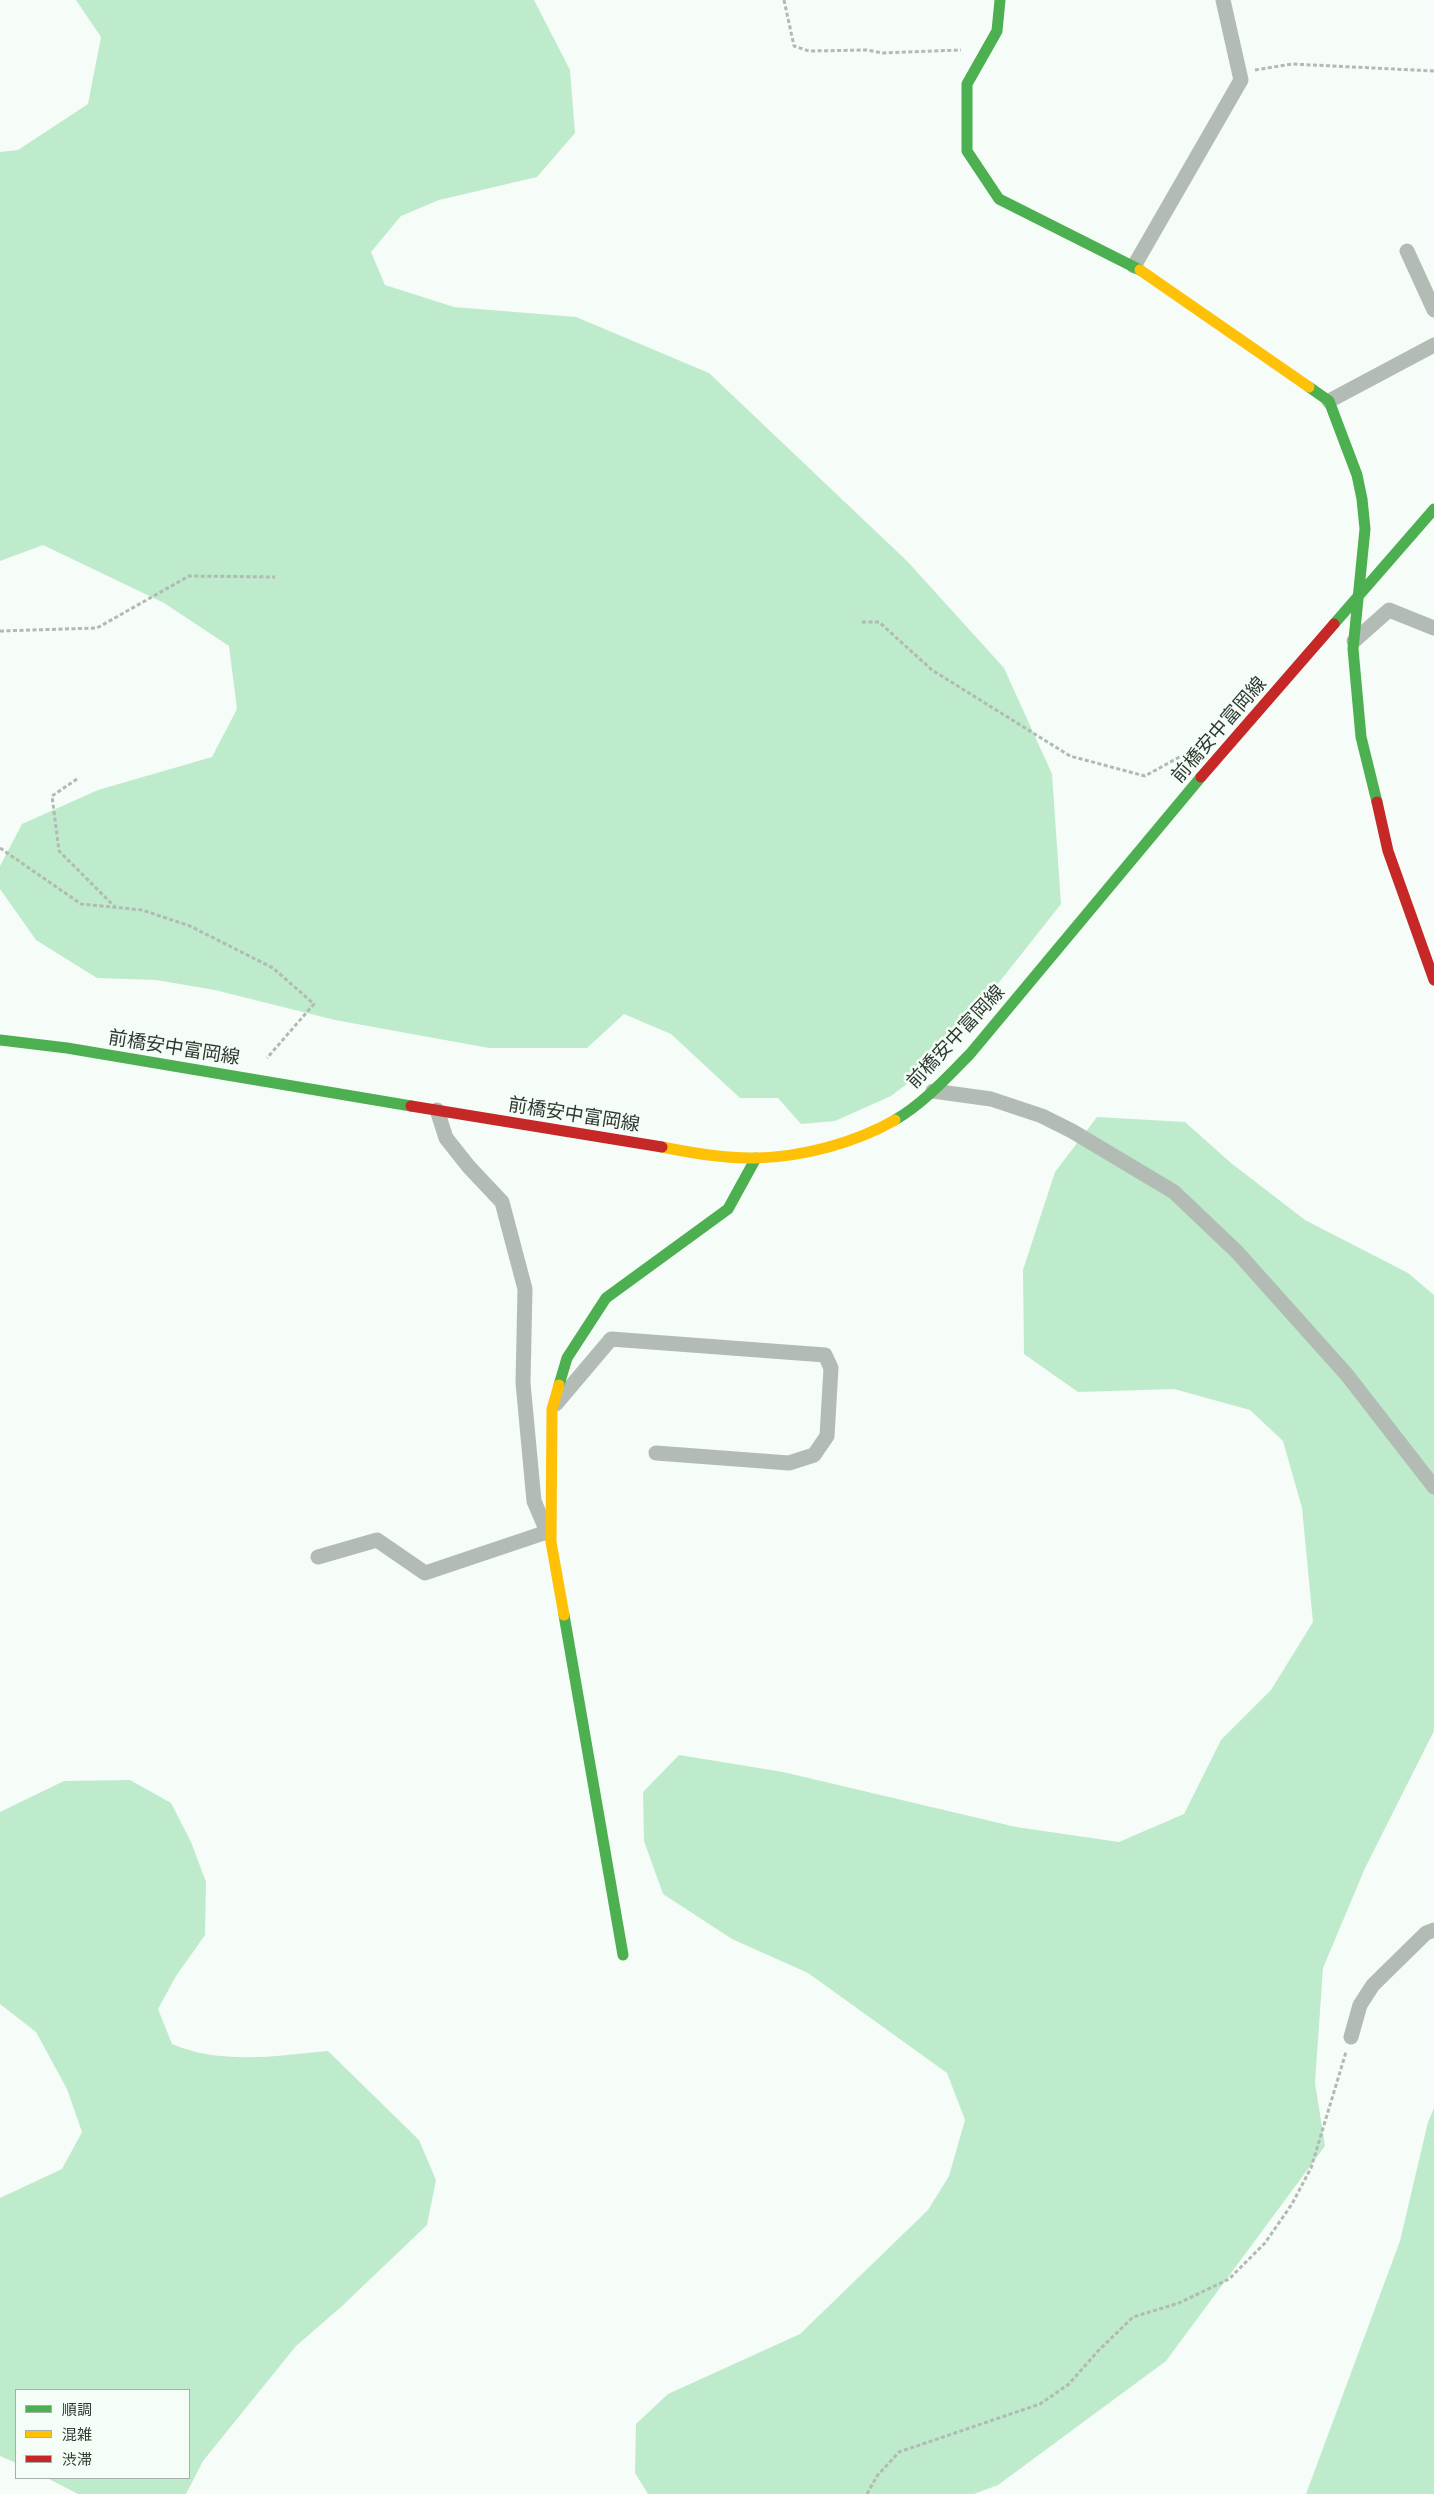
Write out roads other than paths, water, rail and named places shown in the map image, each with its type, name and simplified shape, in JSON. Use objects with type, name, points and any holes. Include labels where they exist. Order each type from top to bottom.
[{"type":"street","points":[[1000,0],[997,31],[967,84],[967,151],[999,199],[1023,213],[1088,242],[1134,266],[1329,401],[1357,475],[1365,530],[1354,641],[1361,737],[1388,851],[1434,980]]},
{"type":"street","points":[[1134,266],[1241,80],[1223,0]]},
{"type":"street","points":[[1407,251],[1434,310]]},
{"type":"street","points":[[1329,401],[1434,345]]},
{"type":"street","name":"前橋安中富岡線","points":[[0,1040],[67,1048],[701,1154],[756,1158],[822,1147],[874,1132],[908,1112],[933,1091],[970,1054],[1155,830],[1434,509]]},
{"type":"street","points":[[1354,641],[1389,610],[1434,628]]},
{"type":"street","points":[[933,1091],[991,1099],[1042,1116],[1072,1131],[1174,1192],[1238,1252],[1347,1375],[1434,1487]]},
{"type":"street","points":[[437,1110],[446,1138],[469,1167],[502,1202],[525,1289],[523,1383],[534,1501],[549,1537]]},
{"type":"street","points":[[624,1955],[549,1537],[552,1409],[567,1358],[606,1298],[728,1209],[756,1158]]},
{"type":"street","points":[[552,1409],[611,1339],[825,1355],[831,1368],[828,1436],[814,1456],[789,1463],[656,1453]]},
{"type":"street","points":[[318,1557],[377,1540],[425,1573],[549,1537]]},
{"type":"street","points":[[1351,2037],[1360,2005],[1373,1985],[1426,1933],[1434,1930]]}]
